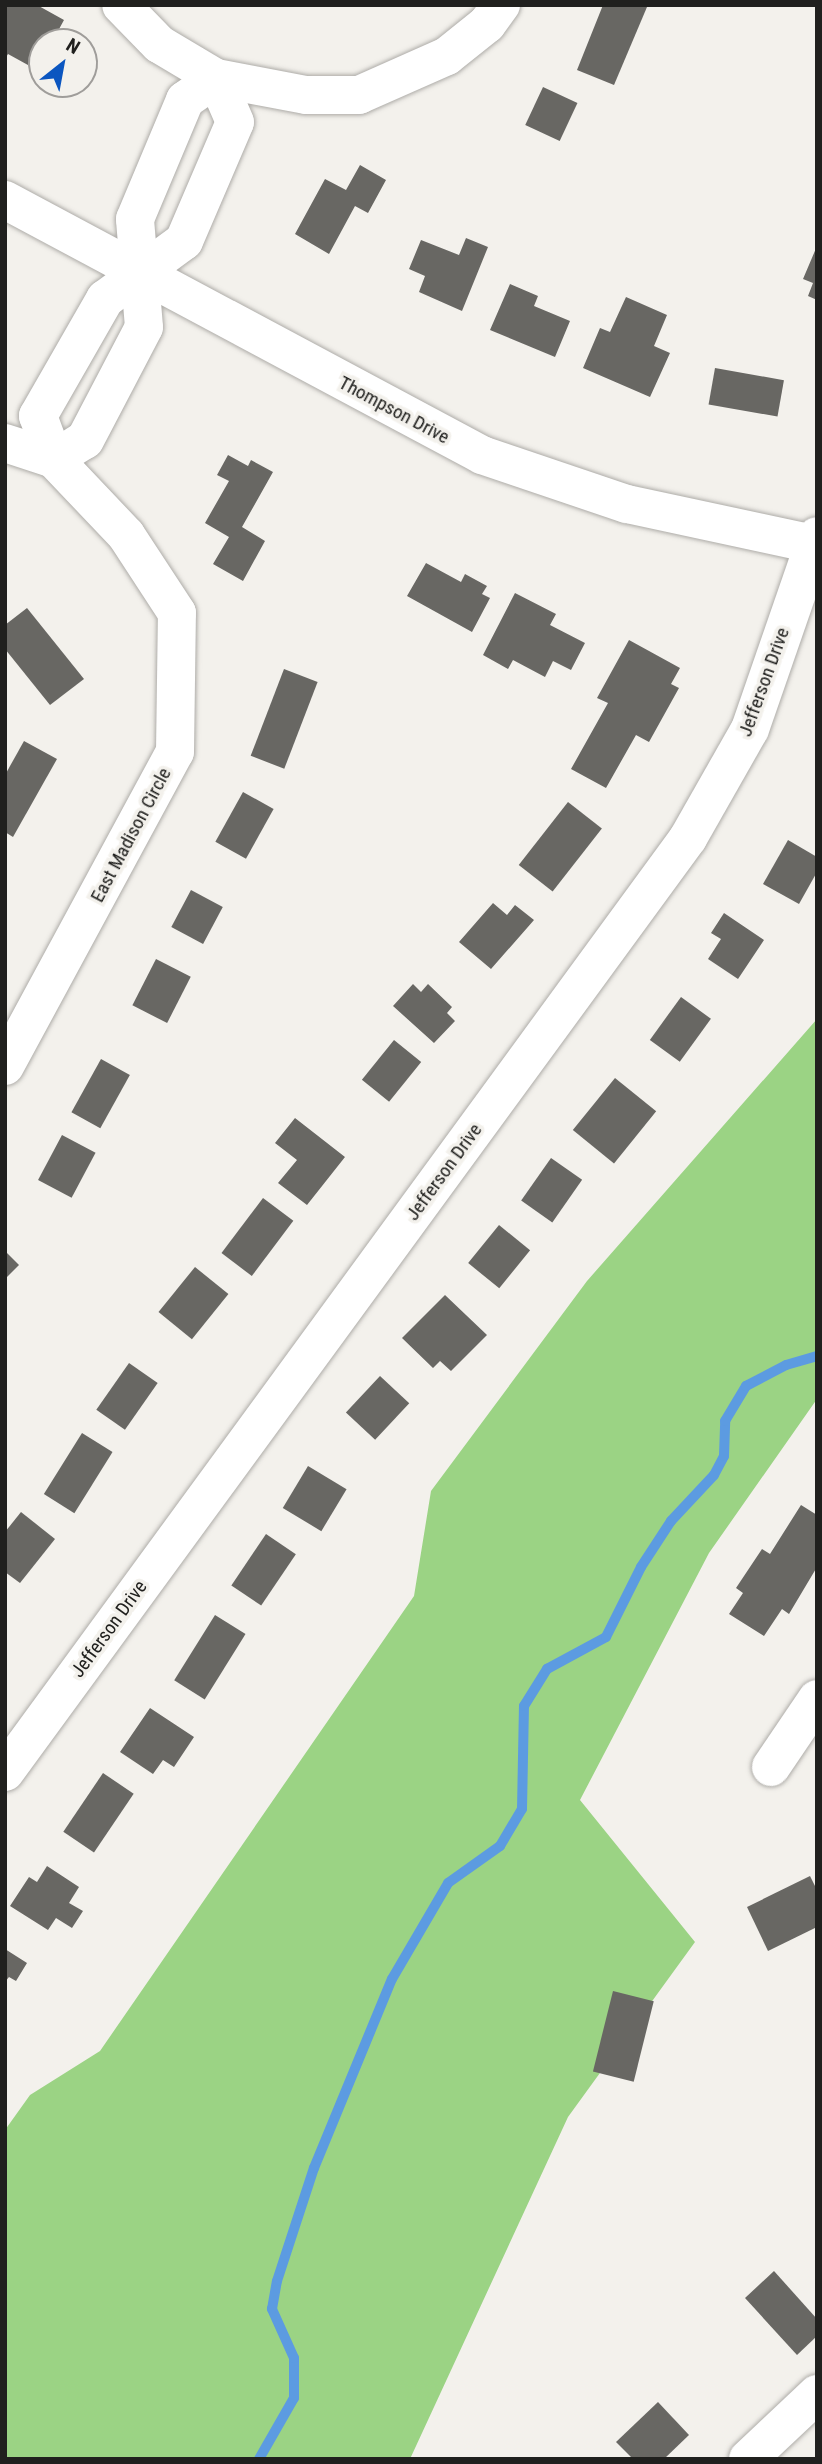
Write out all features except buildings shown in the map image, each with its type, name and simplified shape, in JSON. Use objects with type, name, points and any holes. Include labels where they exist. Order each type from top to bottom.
[{"type":"street","points":[[121,5],[159,44],[216,78],[306,95],[359,95],[447,56],[487,24],[500,5]]},
{"type":"street","points":[[5,443],[54,460],[85,440],[144,327],[135,219],[185,100],[216,78]]},
{"type":"street","name":"East Madison Circle","points":[[5,1066],[175,752],[177,613],[126,535],[54,460],[38,416],[105,299],[184,241],[235,122],[216,78]]},
{"type":"street","name":"Thompson Drive","points":[[5,200],[482,455],[627,504],[815,540]]},
{"type":"street","name":"Jefferson Drive","points":[[5,1772],[688,838],[750,729],[815,540]]},
{"type":"street","points":[[771,1767],[817,1699]]},
{"type":"street","points":[[748,2459],[817,2394]]},
{"type":"green space","points":[[817,1019],[817,1399],[709,1553],[580,1800],[695,1942],[568,2117],[410,2459],[5,2459],[5,2130],[30,2095],[100,2051],[414,1596],[431,1491],[587,1281]]},
{"type":"waterway","points":[[259,2459],[294,2398],[294,2358],[272,2309],[277,2281],[314,2168],[392,1979],[448,1883],[500,1846],[522,1809],[524,1706],[547,1669],[606,1637],[641,1567],[671,1521],[714,1475],[724,1456],[725,1421],[746,1386],[786,1365],[817,1356]]}]
